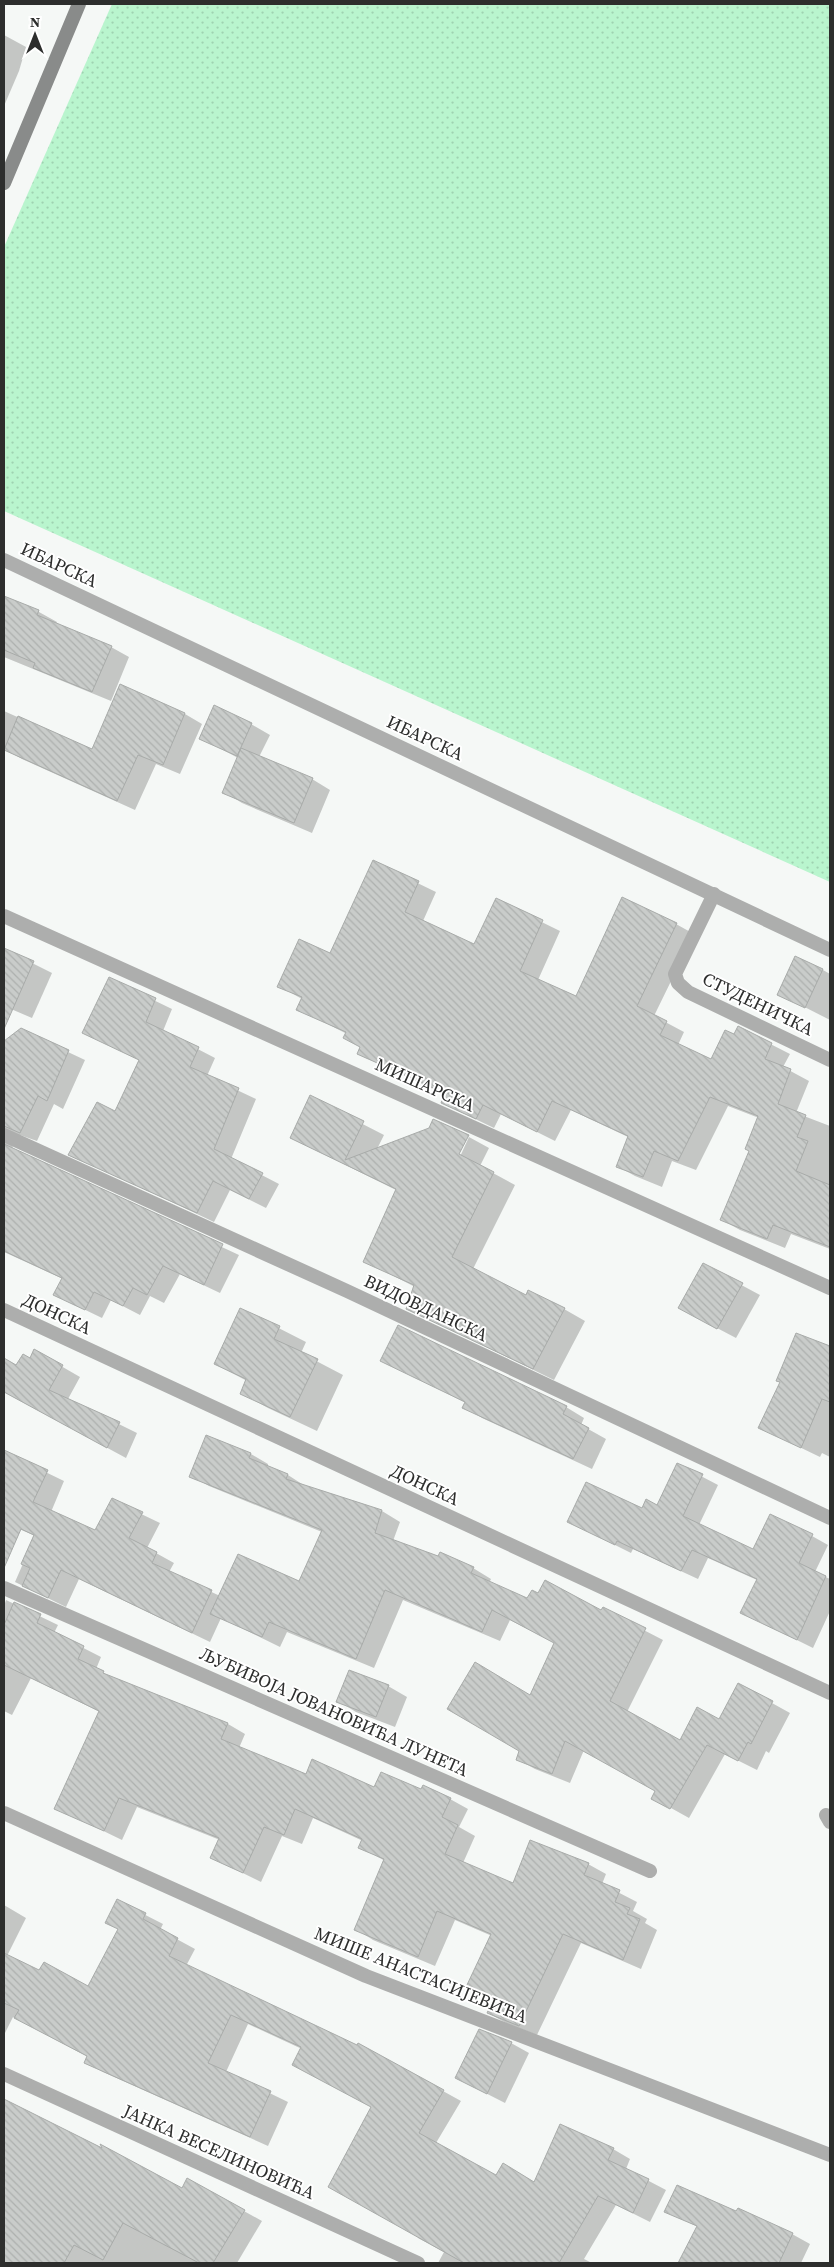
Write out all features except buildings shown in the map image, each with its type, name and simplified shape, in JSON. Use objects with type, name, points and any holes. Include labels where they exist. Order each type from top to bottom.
[{"type":"main road","points":[[4,182],[78,4]]},
{"type":"street","name":"ИБАРСКА","points":[[4,560],[830,950]]},
{"type":"street","name":"СТУДЕНИЧКА","points":[[714,894],[675,974],[678,983],[688,992],[830,1060]]},
{"type":"street","name":"МИШАРСКА","points":[[4,916],[830,1288]]},
{"type":"street","name":"ВИДОВДАНСКА","points":[[4,1135],[346,1291],[830,1518]]},
{"type":"street","name":"ДОНСКА","points":[[4,1310],[830,1693]]},
{"type":"street","name":"ЉУБИВОЈА ЈОВАНОВИЋА ЛУНЕТА","points":[[4,1588],[650,1871]]},
{"type":"street","name":"МИШЕ АНАСТАСИЈЕВИЋА","points":[[4,1813],[366,1976],[830,2155]]},
{"type":"street","name":"ЈАНКА ВЕСЕЛИНОВИЋА","points":[[4,2074],[418,2263]]},
{"type":"green space","points":[[112,4],[830,4],[830,882],[4,511],[4,247]]}]
